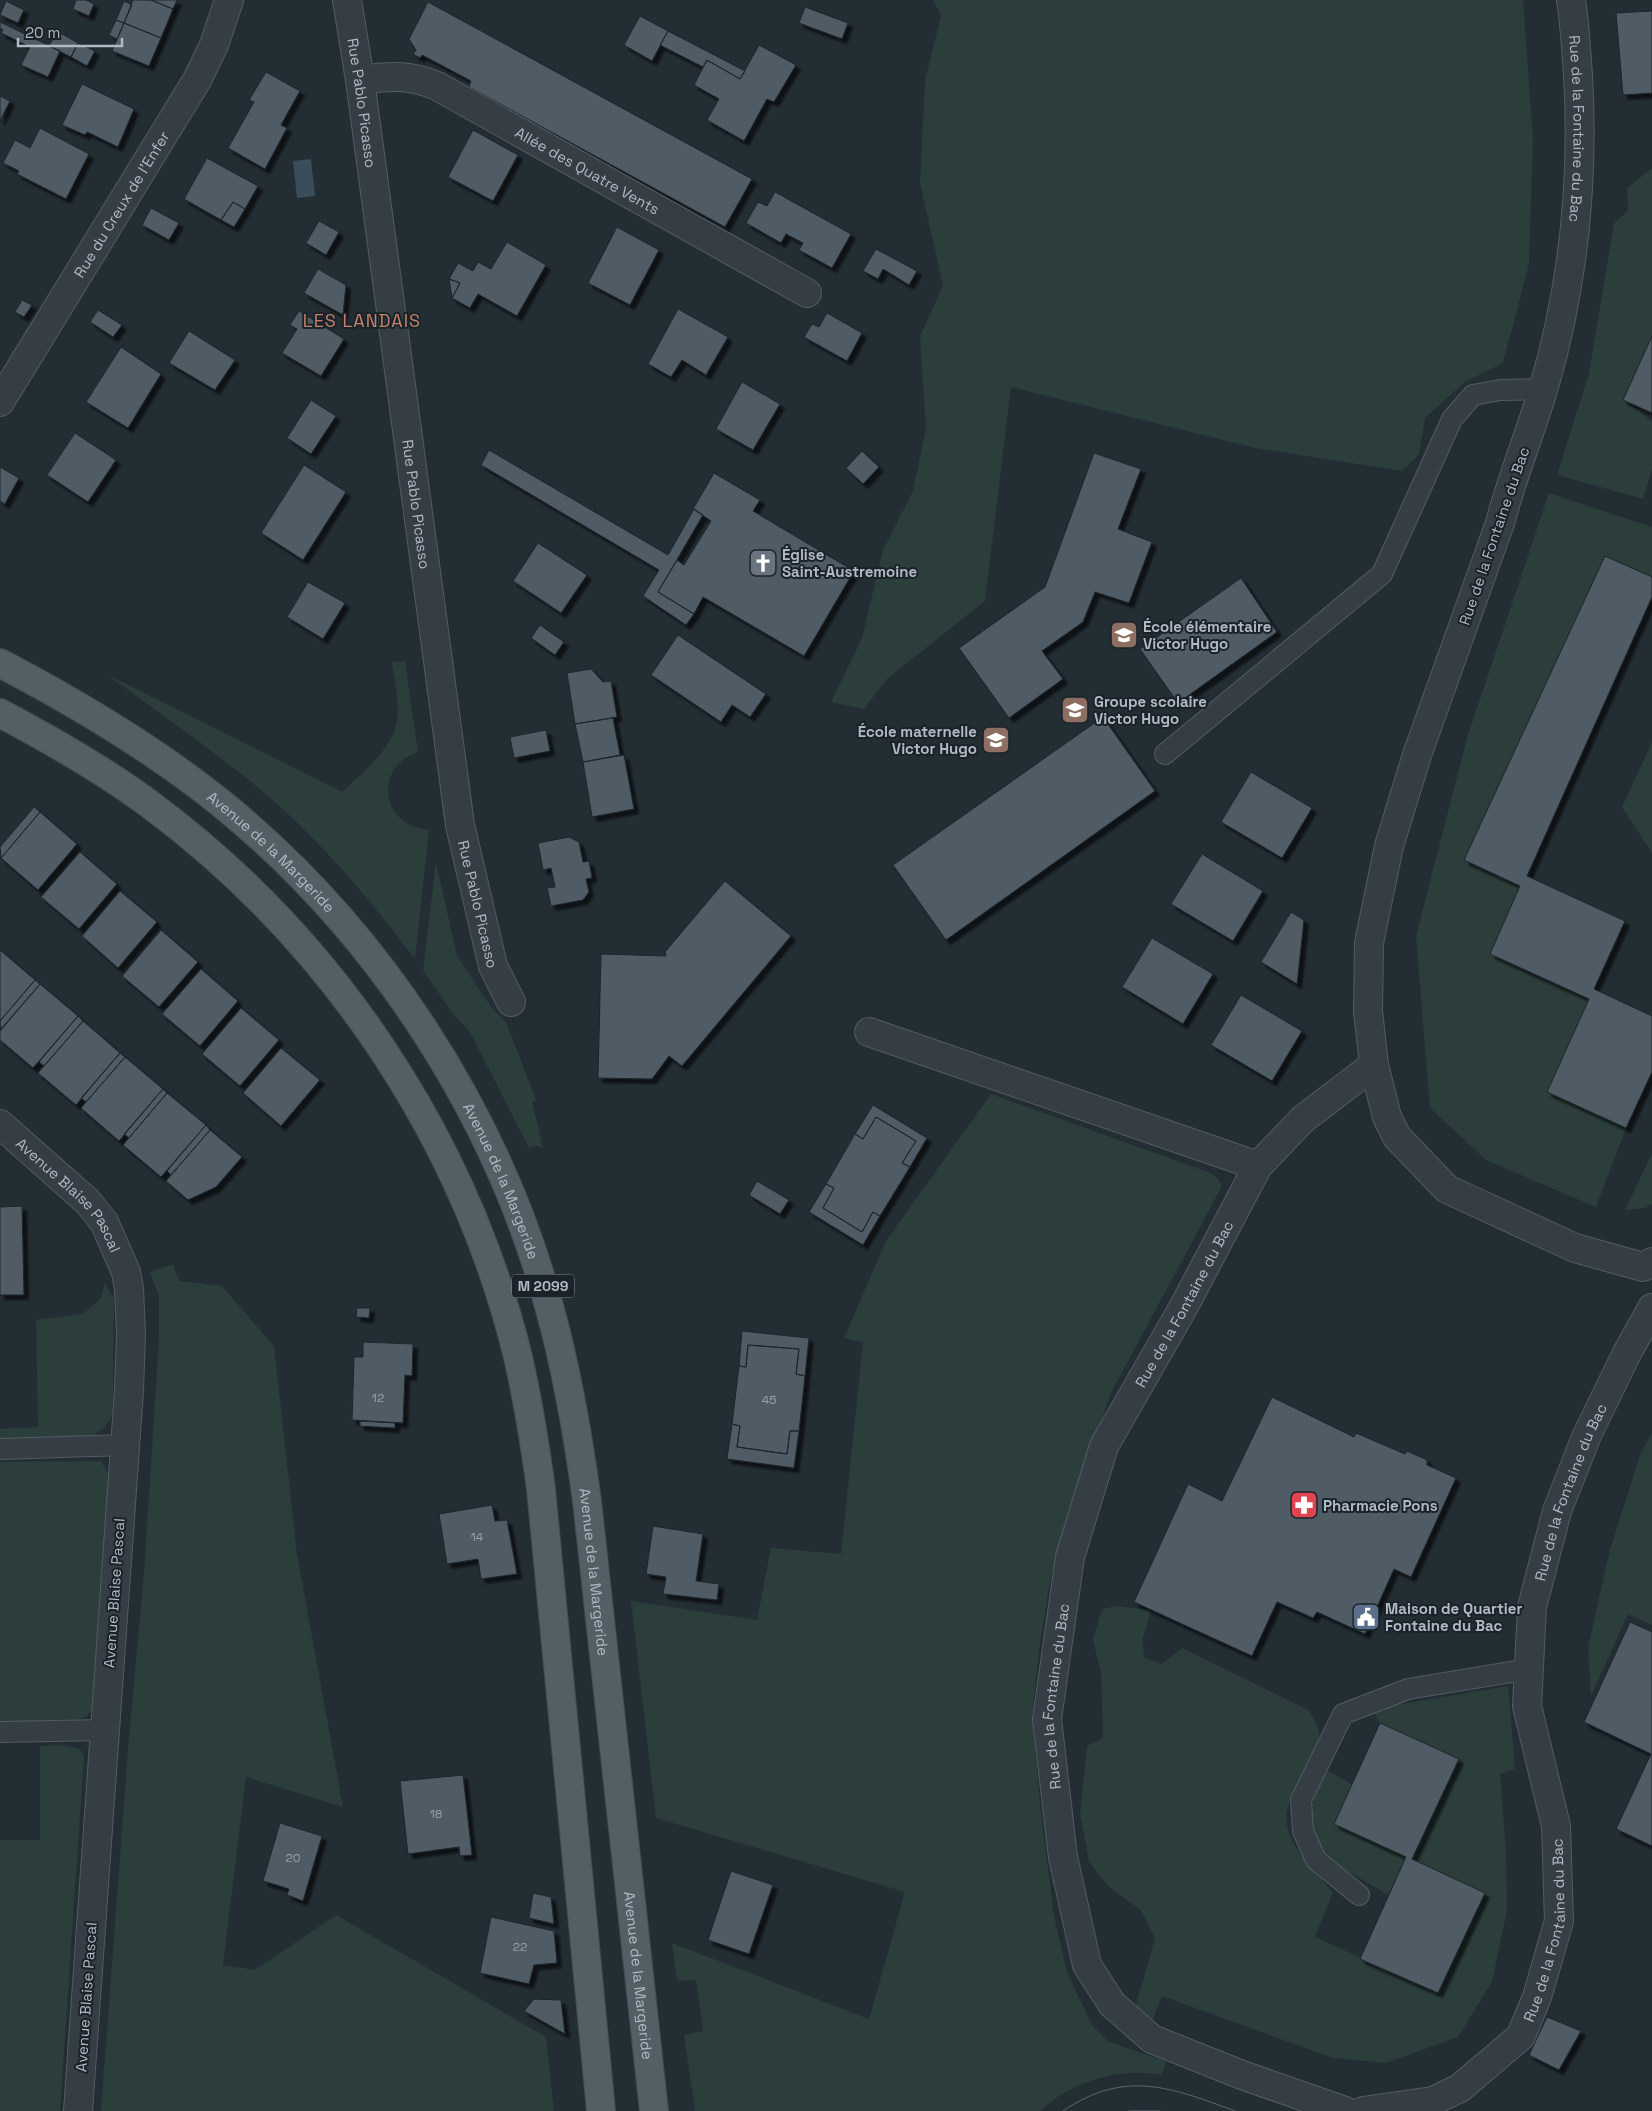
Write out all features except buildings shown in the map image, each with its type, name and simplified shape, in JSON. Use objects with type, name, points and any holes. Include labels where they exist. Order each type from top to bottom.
[{"type":"main road","name":"Avenue de la Margeride","points":[[0,663],[113,726],[169,764],[230,811],[273,849],[321,897],[365,948],[405,1002],[455,1083],[503,1178],[528,1240],[549,1304],[565,1368],[578,1435],[587,1501],[654,2111]]},
{"type":"main road","name":"M 2099","points":[[0,713],[91,765],[148,802],[244,883],[298,938],[342,991],[382,1047],[417,1104],[448,1165],[476,1228],[499,1292],[517,1356],[532,1422],[541,1489],[602,2111]]},
{"type":"street","name":"Rue du Creux de l'Enfer","points":[[0,402],[197,80],[214,45],[229,0]]},
{"type":"street","name":"Rue Pablo Picasso","points":[[347,0],[360,80],[460,825],[494,966],[511,1002]]},
{"type":"street","name":"Rue de la Fontaine du Bac","points":[[1571,0],[1575,23],[1580,117],[1577,202],[1564,302],[1544,389],[1509,490],[1500,522],[1417,755],[1389,846],[1369,942],[1368,1011],[1374,1065],[1387,1117],[1397,1137],[1447,1189],[1574,1248],[1643,1266],[1652,1262]]},
{"type":"street","name":"Allée des Quatre Vents","points":[[360,80],[400,76],[421,79],[436,86],[807,293]]},
{"type":"street","points":[[869,1032],[1258,1166]]},
{"type":"street","name":"Rue de la Fontaine du Bac","points":[[1345,2111],[1242,2075],[1152,2040],[1112,2004],[1088,1965],[1063,1858],[1047,1719],[1070,1557],[1104,1446],[1183,1308],[1258,1166],[1303,1119],[1374,1065]]},
{"type":"street","name":"Avenue Blaise Pascal","points":[[0,1124],[88,1202],[104,1222],[126,1272],[129,1289],[131,1333],[129,1390],[78,2111]]},
{"type":"street","name":"Rue de la Fontaine du Bac","points":[[1363,2111],[1433,2101],[1460,2088],[1521,2036],[1536,1997],[1559,1921],[1556,1826],[1528,1706],[1532,1607],[1556,1511],[1587,1435],[1627,1353],[1650,1314]]},
{"type":"lane","points":[[1165,754],[1382,574],[1452,419],[1473,396],[1500,390],[1544,389]]},
{"type":"lane","points":[[0,1449],[125,1445]]},
{"type":"lane","points":[[1359,1895],[1316,1860],[1303,1831],[1301,1800],[1343,1714],[1408,1689],[1529,1669]]},
{"type":"lane","points":[[0,1732],[105,1730]]},
{"type":"green space","points":[[933,0],[1523,0],[1533,140],[1529,264],[1503,363],[1465,382],[1425,418],[1419,454],[1402,471],[1255,448],[1011,387],[985,601],[888,678],[864,709],[831,702],[862,638],[883,550],[913,491],[926,429],[920,336],[943,286],[920,183],[925,80],[941,16]]},
{"type":"green space","points":[[1652,168],[1652,336],[1623,400],[1652,421],[1652,469],[1643,499],[1557,475],[1589,373],[1614,223],[1628,211],[1627,188]]},
{"type":"green space","points":[[1549,493],[1652,527],[1652,577],[1605,556],[1464,860],[1520,886],[1491,954],[1589,999],[1547,1092],[1626,1128],[1596,1207],[1486,1160],[1430,1108],[1416,936],[1467,738]]},
{"type":"green space","points":[[405,661],[418,752],[403,760],[394,770],[389,783],[388,796],[392,808],[401,818],[413,826],[429,830],[415,959],[354,883],[322,847],[287,813],[221,758],[106,674],[342,792],[376,760],[390,741],[398,713],[392,662]]},
{"type":"green space","points":[[1652,742],[1652,853],[1622,807]]},
{"type":"green space","points":[[436,862],[457,956],[492,1008],[506,1022],[536,1100],[532,1102],[543,1148],[536,1146],[529,1148],[470,1032],[454,1015],[423,970]]},
{"type":"green space","points":[[991,1094],[1208,1172],[1217,1178],[1221,1185],[1111,1393],[1083,1473],[1050,1581],[1039,1650],[1032,1715],[1040,1803],[1054,1916],[1067,1972],[1092,2025],[1109,2042],[1166,2061],[1162,2075],[1130,2073],[1097,2079],[1067,2092],[1040,2111],[695,2111],[684,2035],[703,2031],[696,1980],[677,1981],[672,1943],[869,2019],[905,1892],[656,1818],[631,1601],[757,1620],[771,1548],[841,1554],[863,1342],[844,1338],[886,1241]]},
{"type":"green space","points":[[1652,1153],[1652,1204],[1645,1208],[1625,1210]]},
{"type":"green space","points":[[173,1264],[179,1281],[222,1286],[274,1346],[297,1554],[343,1807],[246,1777],[223,1965],[255,1970],[336,1915],[546,2037],[554,2111],[101,2111],[128,1749],[144,1573],[159,1338],[159,1297],[150,1272]]},
{"type":"green space","points":[[105,1283],[114,1299],[113,1402],[112,1416],[106,1426],[91,1438],[0,1440],[0,1429],[38,1427],[36,1320],[83,1314],[101,1298]]},
{"type":"green space","points":[[1652,1433],[1652,1625],[1628,1614],[1591,1696],[1588,1648],[1609,1553],[1640,1455]]},
{"type":"green space","points":[[101,1461],[111,1479],[94,1707],[86,1717],[74,1720],[0,1722],[0,1462]]},
{"type":"green space","points":[[1117,1606],[1151,1610],[1142,1642],[1145,1658],[1162,1664],[1182,1648],[1308,1710],[1316,1724],[1319,1736],[1317,1749],[1292,1798],[1286,1817],[1294,1844],[1333,1892],[1315,1937],[1438,1993],[1485,1894],[1412,1859],[1458,1759],[1380,1723],[1372,1709],[1508,1686],[1515,1769],[1500,1774],[1506,1850],[1507,1910],[1492,1982],[1458,2037],[1386,2063],[1333,2058],[1162,1996],[1151,2024],[1134,2012],[1155,1938],[1141,1910],[1109,1887],[1089,1862],[1080,1813],[1087,1746],[1103,1738],[1101,1673],[1093,1640],[1102,1609]]},
{"type":"green space","points":[[60,1745],[80,1749],[84,1757],[60,2111],[0,2111],[0,1840],[40,1840],[40,1746]]},
{"type":"green space","points":[[1325,1769],[1353,1785],[1334,1824],[1406,1857],[1388,1895],[1339,1866],[1312,1843],[1312,1805]]},
{"type":"water","points":[[311,159],[315,196],[297,198],[293,161]]},
{"type":"tram line","points":[[1063,2111],[1086,2098],[1107,2090],[1128,2086],[1168,2089],[1235,2111]]},
{"type":"tram line","points":[[1129,2111],[1160,2111]]},
{"type":"place","name":"Église Saint-Austremoine","points":[[763,563]]},
{"type":"place","name":"École élémentaire Victor Hugo","points":[[1124,635]]},
{"type":"place","name":"Groupe scolaire Victor Hugo","points":[[1075,710]]},
{"type":"place","name":"École maternelle Victor Hugo","points":[[996,740]]},
{"type":"place","name":"Pharmacie Pons","points":[[1304,1505]]},
{"type":"place","name":"Maison de Quartier Fontaine du Bac","points":[[1366,1617]]},
{"type":"district","name":"LES LANDAIS","points":[[362,320]]}]
